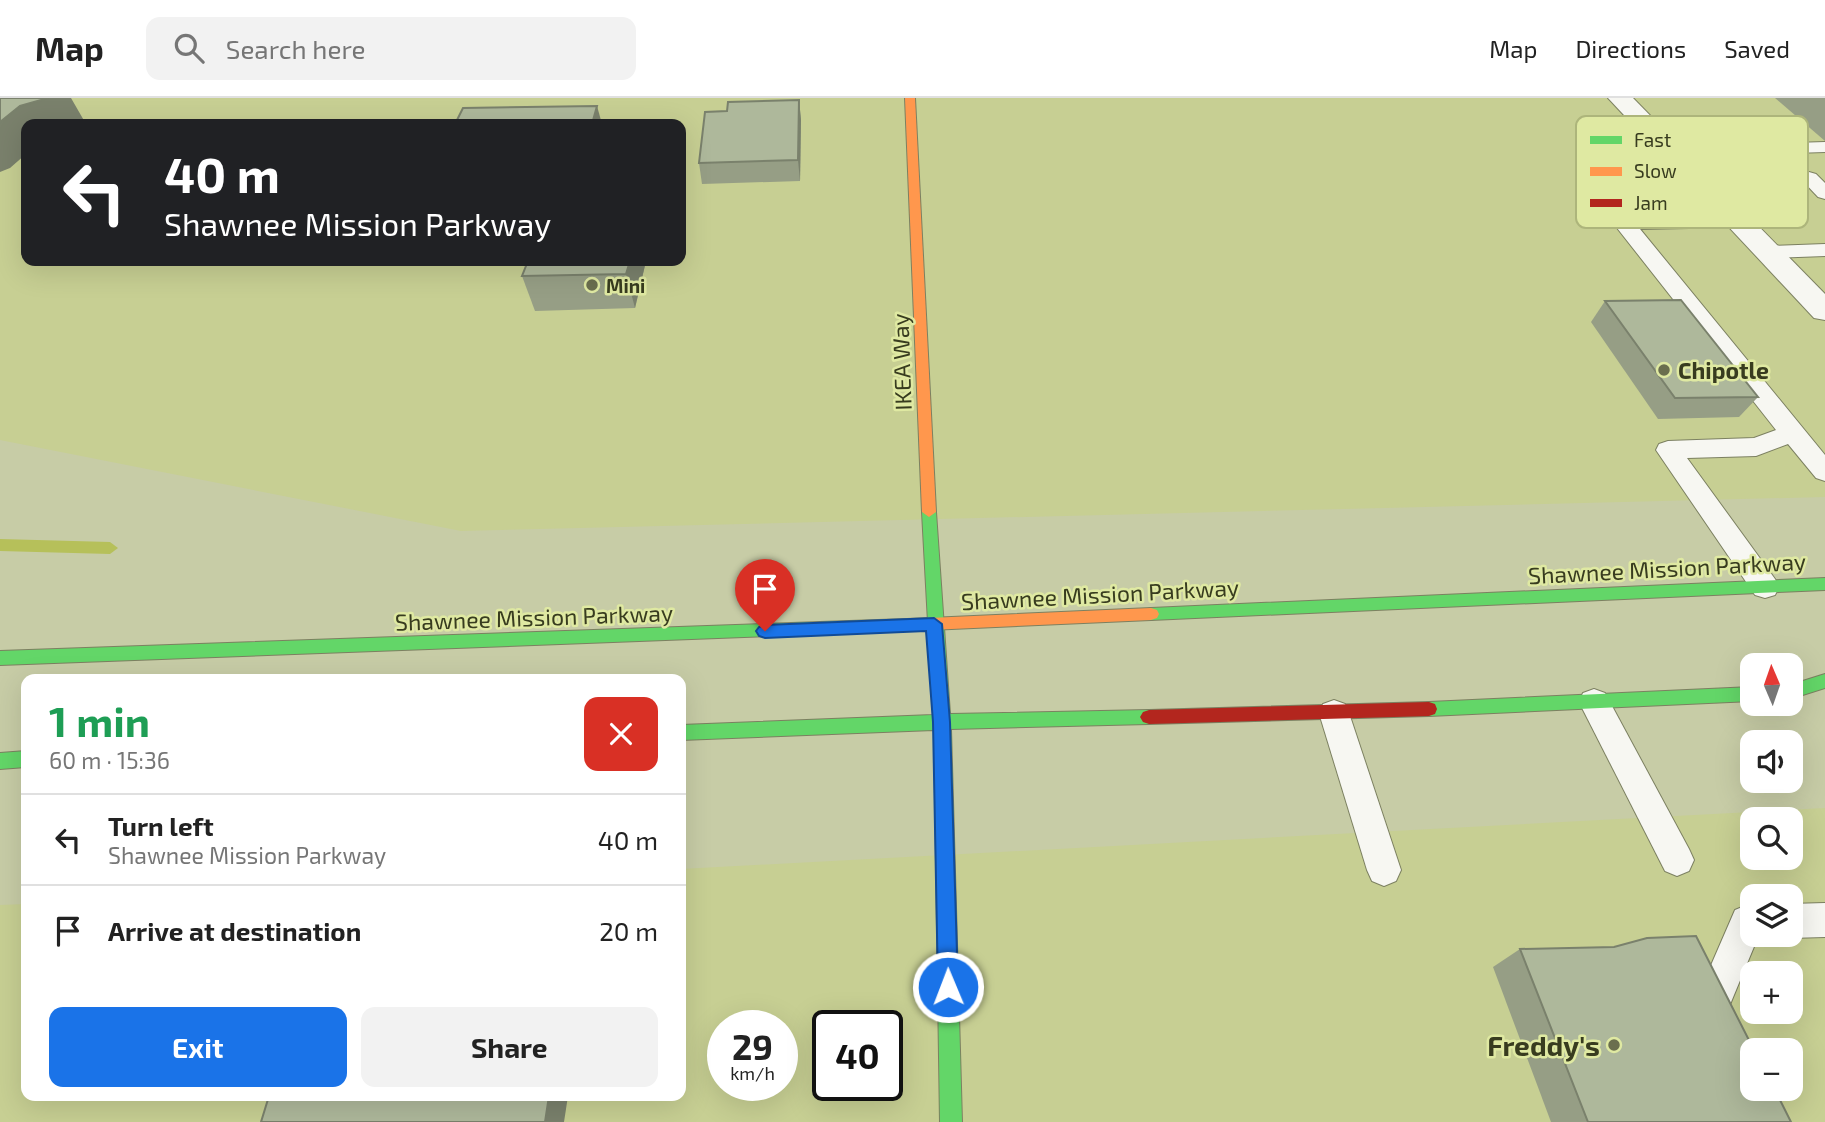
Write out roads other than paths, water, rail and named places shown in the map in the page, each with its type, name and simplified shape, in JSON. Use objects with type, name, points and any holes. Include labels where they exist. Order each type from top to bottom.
[{"type":"main road","name":"IKEA Way","points":[[911,98],[923,321],[934,624],[942,722],[951,1122]]},
{"type":"main road","name":"Shawnee Mission Parkway","points":[[0,658],[934,624],[1825,584]]},
{"type":"main road","points":[[1803,688],[1825,681]]},
{"type":"main road","points":[[1803,691],[1825,690]]},
{"type":"main road","points":[[686,733],[942,722],[1334,713],[1740,695]]},
{"type":"main road","points":[[0,761],[21,759]]},
{"type":"street","points":[[1620,98],[1637,116]]},
{"type":"street","points":[[1745,228],[1825,311]]},
{"type":"lane","points":[[1809,178],[1825,193]]},
{"type":"lane","points":[[1629,228],[1825,472]]},
{"type":"lane","points":[[1768,252],[1825,250]]},
{"type":"lane","points":[[1765,587],[1668,450],[1756,447],[1792,433]]},
{"type":"lane","points":[[1594,702],[1676,860]]},
{"type":"lane","points":[[1334,713],[1384,870]]},
{"type":"lane","points":[[1803,921],[1825,920]]},
{"type":"lane","points":[[1727,1043],[1710,1009],[1740,938]]},
{"type":"waterway","points":[[0,545],[110,548]]},
{"type":"place","name":"Mini","points":[[592,285]]},
{"type":"place","name":"Chipotle","points":[[1664,370]]},
{"type":"place","name":"Freddy's","points":[[1614,1045]]}]
